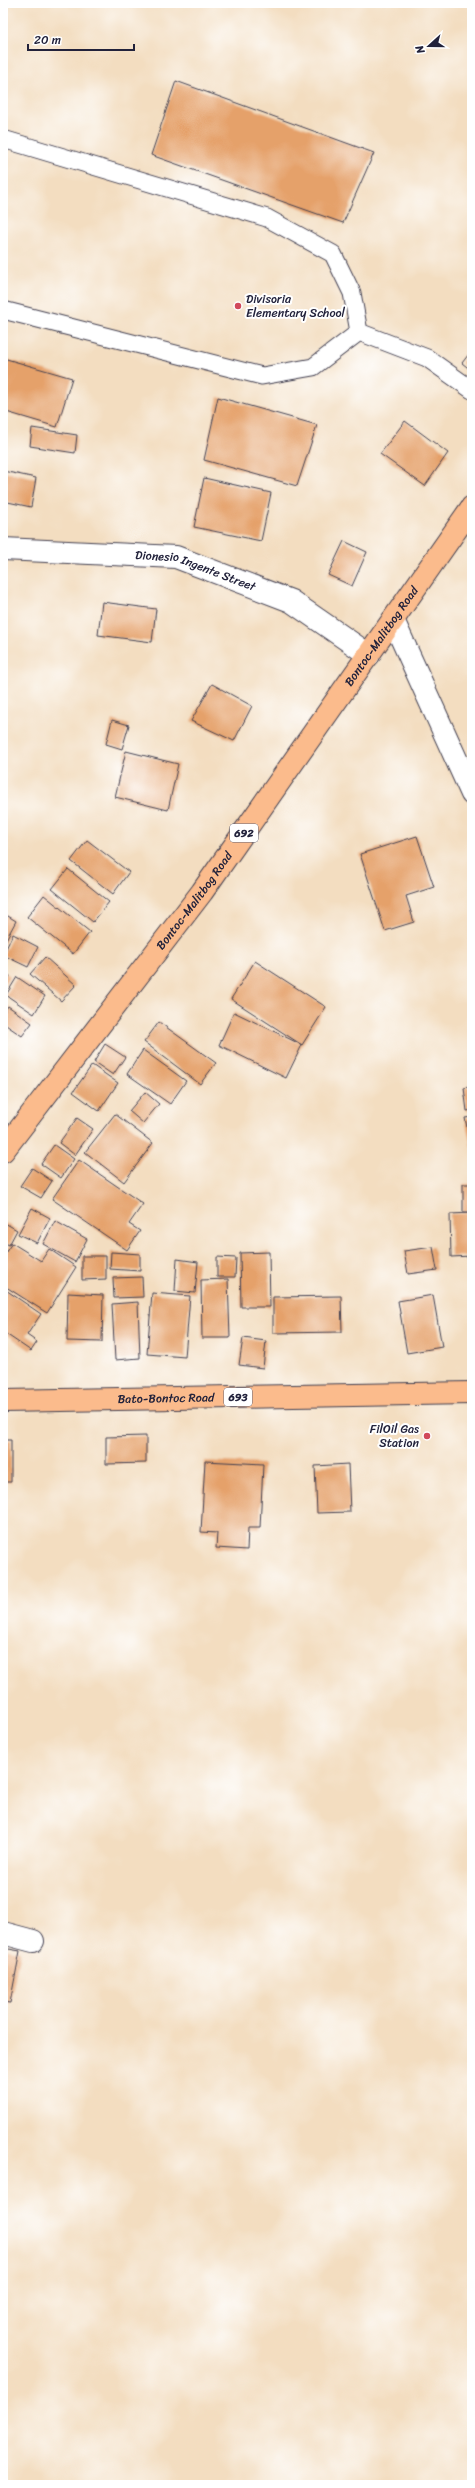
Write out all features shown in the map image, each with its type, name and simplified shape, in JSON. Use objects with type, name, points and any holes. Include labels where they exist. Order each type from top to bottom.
[{"type":"main road","name":"Bontoc-Malitbog Road","points":[[3,1150],[202,892],[472,507]]},
{"type":"main road","name":"Bato-Bontoc Road","points":[[3,1401],[472,1393]]},
{"type":"street","name":"Dionesio Ingente Street","points":[[3,549],[176,557],[291,601],[369,655]]},
{"type":"street","points":[[393,620],[472,794]]},
{"type":"street","points":[[3,1933],[33,1941]]},
{"type":"lane","points":[[3,139],[267,218],[333,254],[352,293],[359,332]]},
{"type":"lane","points":[[3,310],[262,376],[313,367],[359,332]]},
{"type":"lane","points":[[359,332],[427,358],[472,390]]},
{"type":"building","points":[[176,81],[374,153],[343,223],[151,155]]},
{"type":"building","points":[[472,350],[472,371],[462,363]]},
{"type":"building","points":[[3,358],[72,378],[57,427],[3,411]]},
{"type":"building","points":[[218,397],[317,425],[297,486],[204,460]]},
{"type":"building","points":[[405,421],[448,453],[425,486],[380,454]]},
{"type":"building","points":[[32,428],[77,435],[75,453],[30,446]]},
{"type":"building","points":[[3,471],[36,478],[31,507],[3,501]]},
{"type":"building","points":[[204,478],[271,493],[261,541],[194,527]]},
{"type":"building","points":[[344,541],[367,552],[352,586],[328,575]]},
{"type":"building","points":[[102,602],[156,609],[152,642],[98,635]]},
{"type":"building","points":[[212,684],[252,706],[234,741],[191,721]]},
{"type":"building","points":[[112,720],[129,725],[122,749],[106,744]]},
{"type":"building","points":[[126,751],[178,764],[168,810],[115,797]]},
{"type":"building","points":[[417,836],[434,887],[406,896],[414,922],[385,931],[360,854]]},
{"type":"building","points":[[87,840],[129,872],[113,894],[71,861]]},
{"type":"building","points":[[68,869],[109,902],[93,922],[52,889]]},
{"type":"building","points":[[44,895],[90,932],[73,954],[27,917]]},
{"type":"building","points":[[3,913],[16,921],[3,945]]},
{"type":"building","points":[[13,934],[38,947],[28,967],[3,955]]},
{"type":"building","points":[[45,957],[76,985],[61,1001],[30,974]]},
{"type":"building","points":[[255,961],[326,1007],[302,1045],[231,999]]},
{"type":"building","points":[[3,971],[10,976],[3,985]]},
{"type":"building","points":[[17,977],[45,996],[34,1014],[6,995]]},
{"type":"building","points":[[8,1006],[32,1023],[22,1036],[3,1023],[3,1013]]},
{"type":"building","points":[[234,1012],[302,1045],[286,1078],[219,1045]]},
{"type":"building","points":[[159,1022],[216,1063],[200,1084],[144,1042]]},
{"type":"building","points":[[105,1044],[125,1057],[113,1075],[94,1062]]},
{"type":"building","points":[[143,1050],[186,1081],[170,1104],[127,1074]]},
{"type":"building","points":[[92,1065],[118,1083],[99,1111],[73,1092]]},
{"type":"building","points":[[472,1086],[472,1110],[467,1111],[464,1088]]},
{"type":"building","points":[[145,1092],[159,1104],[143,1123],[129,1111]]},
{"type":"building","points":[[115,1114],[153,1143],[124,1182],[85,1152]]},
{"type":"building","points":[[472,1117],[472,1146],[471,1146],[465,1118]]},
{"type":"building","points":[[77,1118],[93,1129],[75,1155],[59,1143]]},
{"type":"building","points":[[54,1145],[74,1159],[61,1178],[41,1164]]},
{"type":"building","points":[[79,1160],[143,1204],[129,1224],[140,1231],[127,1250],[52,1199]]},
{"type":"building","points":[[32,1168],[52,1181],[41,1198],[20,1186]]},
{"type":"building","points":[[463,1184],[472,1184],[472,1212],[463,1212]]},
{"type":"building","points":[[32,1208],[50,1218],[37,1243],[18,1234]]},
{"type":"building","points":[[472,1213],[472,1256],[451,1257],[450,1214]]},
{"type":"building","points":[[55,1221],[87,1239],[75,1262],[43,1244]]},
{"type":"building","points":[[3,1222],[17,1230],[9,1245],[3,1242]]},
{"type":"building","points":[[12,1243],[41,1261],[49,1249],[76,1267],[47,1313],[3,1285],[3,1256]]},
{"type":"building","points":[[433,1247],[437,1270],[408,1274],[404,1251]]},
{"type":"building","points":[[111,1252],[140,1254],[140,1271],[110,1269]]},
{"type":"building","points":[[269,1252],[270,1307],[241,1307],[240,1253]]},
{"type":"building","points":[[82,1256],[106,1256],[106,1279],[82,1280]]},
{"type":"building","points":[[217,1257],[236,1258],[235,1277],[217,1277]]},
{"type":"building","points":[[177,1259],[198,1262],[195,1293],[175,1291]]},
{"type":"building","points":[[142,1277],[143,1297],[114,1298],[113,1278]]},
{"type":"building","points":[[228,1279],[230,1338],[202,1338],[201,1280]]},
{"type":"building","points":[[3,1288],[41,1314],[27,1335],[37,1342],[31,1351],[3,1332]]},
{"type":"building","points":[[68,1293],[103,1295],[102,1342],[67,1341]]},
{"type":"building","points":[[152,1293],[190,1296],[185,1357],[147,1354]]},
{"type":"building","points":[[433,1295],[442,1347],[407,1353],[398,1301]]},
{"type":"building","points":[[341,1296],[342,1332],[273,1333],[273,1297]]},
{"type":"building","points":[[138,1302],[140,1358],[115,1360],[112,1304]]},
{"type":"building","points":[[243,1338],[266,1341],[263,1368],[239,1365]]},
{"type":"building","points":[[146,1436],[146,1463],[106,1464],[106,1437]]},
{"type":"building","points":[[3,1440],[11,1440],[11,1482],[3,1482]]},
{"type":"building","points":[[205,1461],[263,1464],[260,1528],[248,1528],[247,1550],[216,1548],[217,1533],[201,1532]]},
{"type":"building","points":[[348,1464],[350,1512],[317,1513],[315,1466]]},
{"type":"building","points":[[3,1948],[20,1951],[10,2003],[3,2002]]},
{"type":"place","name":"Divisoria Elementary School","points":[[238,306]]},
{"type":"place","name":"FilOil Gas Station","points":[[427,1436]]}]
